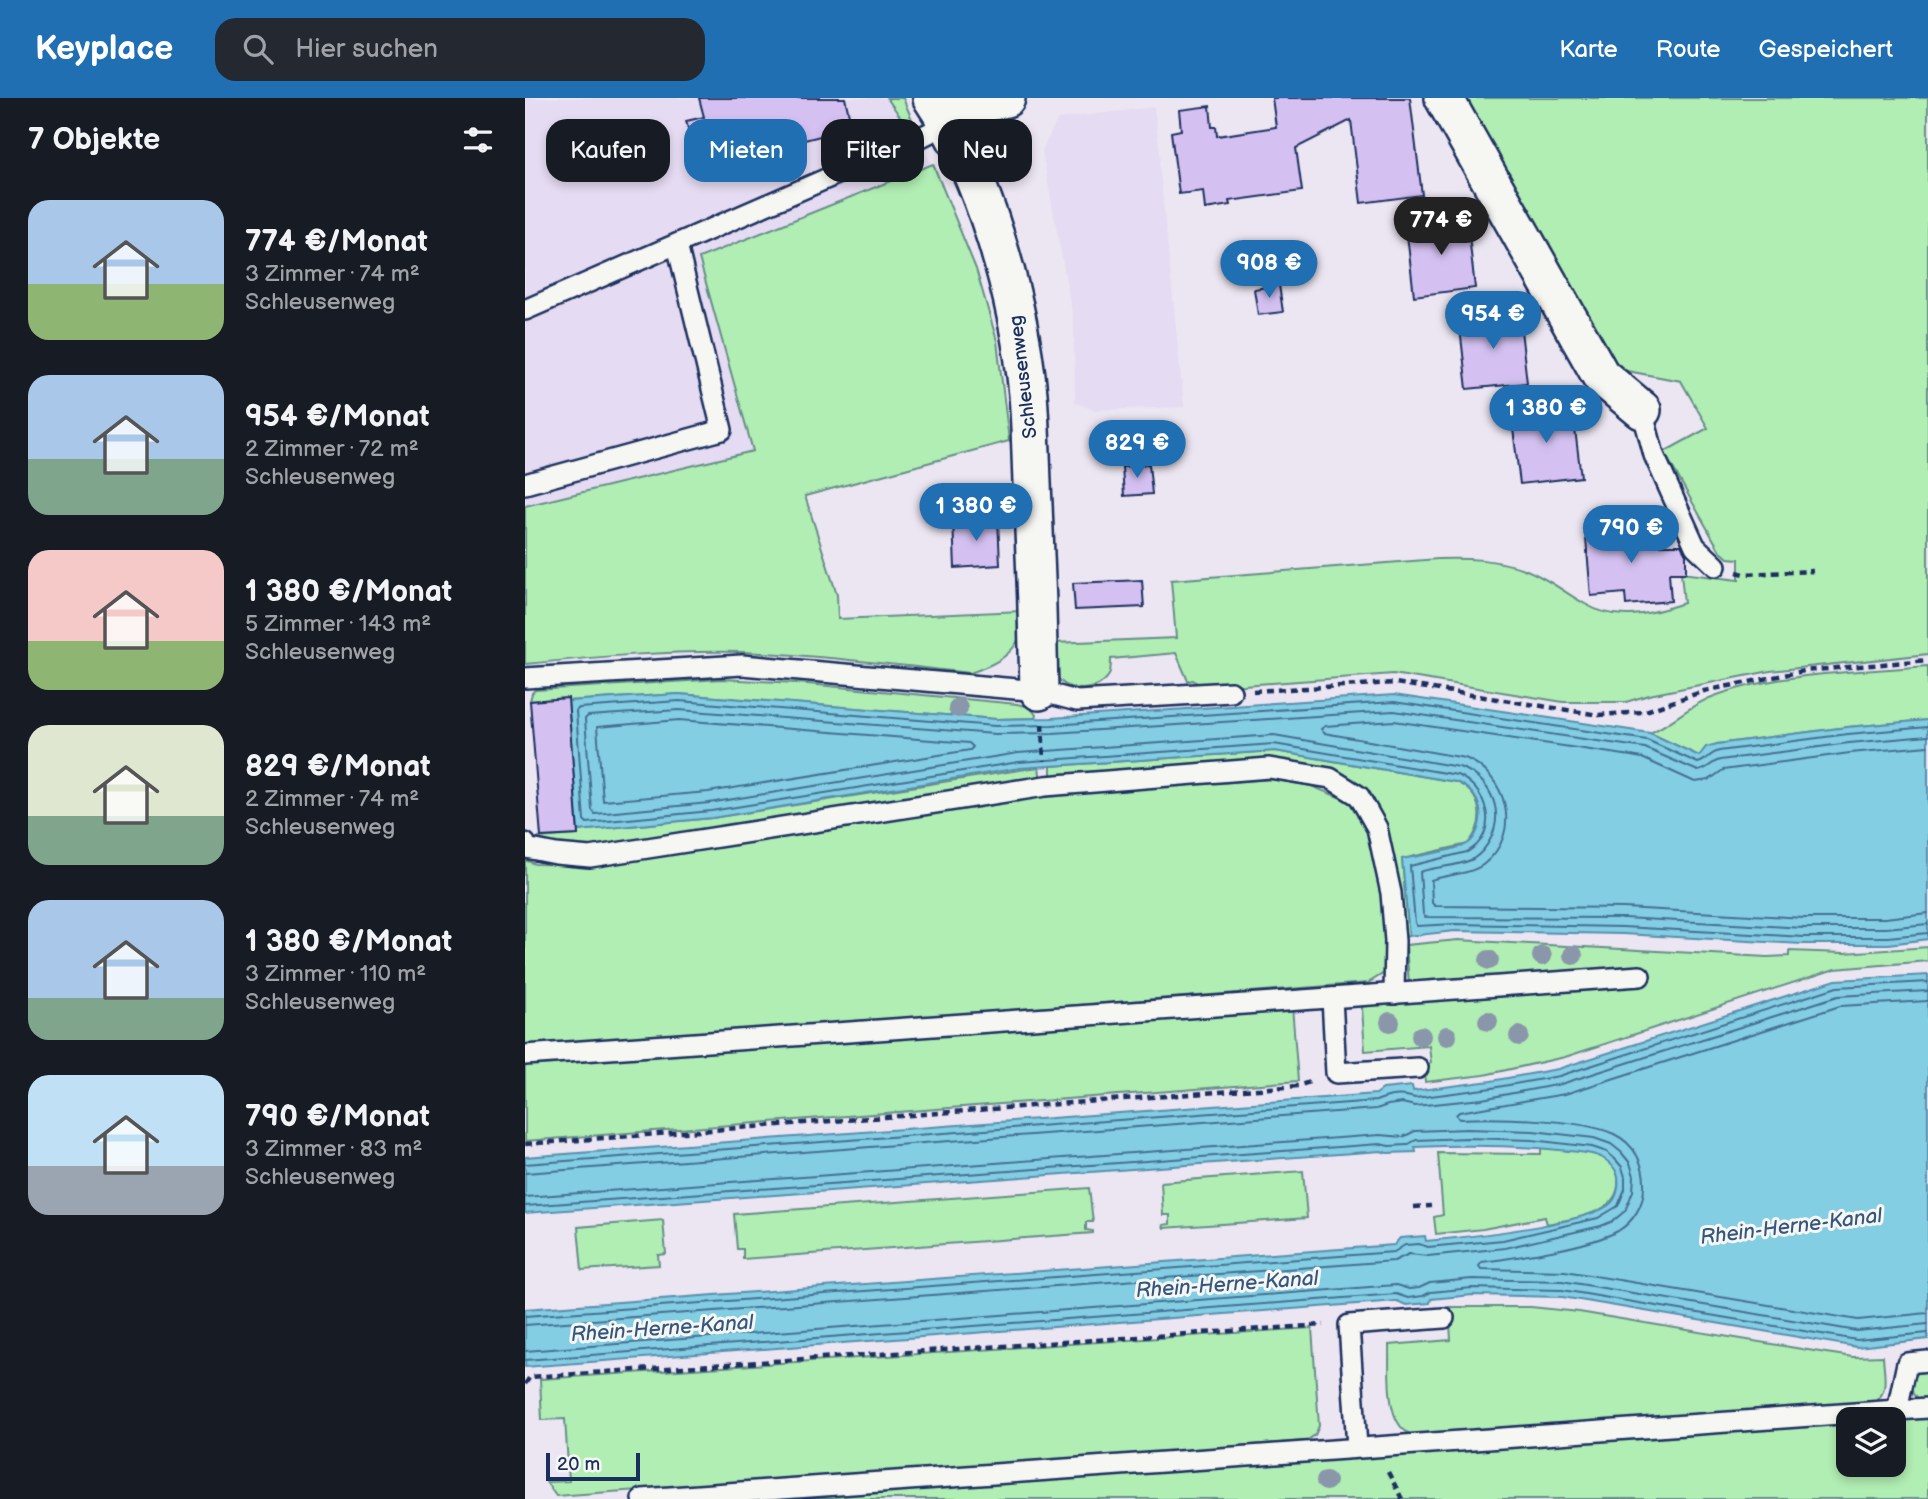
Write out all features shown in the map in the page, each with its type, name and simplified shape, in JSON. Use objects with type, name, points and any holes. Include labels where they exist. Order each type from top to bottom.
[{"type":"street","points":[[939,108],[1006,98]]},
{"type":"street","points":[[1444,98],[1601,376],[1641,410]]},
{"type":"street","name":"Schleusenweg","points":[[939,108],[979,192],[1004,268],[1020,335],[1028,394],[1040,704]]},
{"type":"lane","points":[[525,310],[913,141],[930,132],[939,108]]},
{"type":"lane","points":[[525,484],[722,430],[677,244]]},
{"type":"lane","points":[[1641,410],[1654,456],[1695,546],[1716,566]]},
{"type":"lane","points":[[525,678],[742,665],[1040,704],[1231,692]]},
{"type":"lane","points":[[525,843],[526,848],[590,857],[1045,786],[1269,768],[1329,778],[1359,796],[1377,828],[1391,893],[1395,941],[1394,994]]},
{"type":"lane","points":[[525,1055],[1640,976]]},
{"type":"lane","points":[[1332,998],[1336,1073],[1419,1068]]},
{"type":"lane","points":[[1357,1447],[1349,1325],[1444,1318]]},
{"type":"lane","points":[[1898,1407],[1907,1363],[1928,1361]]},
{"type":"lane","points":[[1906,1409],[1928,1408]]},
{"type":"lane","points":[[642,1499],[1836,1414]]},
{"type":"path","points":[[1716,566],[1744,575],[1813,571]]},
{"type":"path","points":[[1231,692],[1395,683],[1599,715],[1626,715],[1643,712],[1704,691],[1804,671],[1928,660]]},
{"type":"path","points":[[1040,704],[1044,766]]},
{"type":"path","points":[[525,1144],[1298,1086],[1336,1073]]},
{"type":"path","points":[[1414,1207],[1431,1206]]},
{"type":"path","points":[[525,1384],[530,1377],[1349,1325]]},
{"type":"shaded area","points":[[525,98],[887,98],[902,119],[821,119],[821,182],[888,182],[699,258],[754,451],[525,506]]},
{"type":"shaded area","points":[[1154,107],[1184,407],[1093,410],[1075,402],[1074,323],[1042,150],[1058,119]]},
{"type":"shaded area","points":[[924,151],[933,164],[924,168]]},
{"type":"green space","points":[[887,98],[903,98],[912,119],[902,119]]},
{"type":"green space","points":[[1460,98],[1928,98],[1928,654],[1770,671],[1626,702],[1563,702],[1393,674],[1204,688],[1193,680],[1188,681],[1176,653],[1111,659],[1109,675],[1091,688],[1075,689],[1062,682],[1054,669],[1053,643],[1176,638],[1171,580],[1438,559],[1481,560],[1524,569],[1597,610],[1634,615],[1684,603],[1681,573],[1739,580],[1739,559],[1728,558],[1720,551],[1664,452],[1708,428],[1681,381],[1611,368]]},
{"type":"green space","points":[[933,164],[938,182],[940,182],[976,269],[997,341],[1009,441],[805,496],[837,595],[838,619],[1022,611],[1017,643],[993,664],[970,673],[743,652],[661,653],[525,664],[525,506],[753,451],[699,258],[888,182],[924,182],[924,168]]},
{"type":"green space","points":[[1928,666],[1928,720],[1847,727],[1717,744],[1699,756],[1650,733],[1702,702],[1745,687],[1796,677]]},
{"type":"green space","points":[[722,679],[797,683],[1017,704],[1030,707],[1036,715],[1035,718],[996,719],[679,694],[530,701],[535,690]]},
{"type":"green space","points":[[1275,751],[1456,782],[1472,794],[1479,809],[1479,818],[1478,827],[1468,844],[1402,859],[1409,936],[1404,937],[1395,860],[1387,830],[1373,799],[1353,781],[1274,766],[1051,780],[1051,766]]},
{"type":"green space","points":[[1039,767],[1041,781],[589,851],[548,846],[536,838],[577,835],[578,831],[712,818]]},
{"type":"green space","points":[[1273,779],[1311,786],[1349,801],[1370,828],[1380,869],[1391,949],[1384,973],[1368,983],[525,1047],[525,860],[535,864],[589,865],[1024,796]]},
{"type":"green space","points":[[1458,940],[1767,957],[1789,956],[1789,951],[1844,953],[1928,947],[1928,961],[1835,969],[1565,1057],[1484,1075],[1425,1082],[1424,1065],[1431,1063],[1429,1046],[1365,1051],[1362,1008],[1367,1001],[1410,997],[1406,945]]},
{"type":"green space","points":[[1292,1006],[1298,1081],[525,1141],[525,1064]]},
{"type":"green space","points":[[1541,1148],[1588,1152],[1608,1161],[1615,1168],[1618,1178],[1617,1190],[1612,1200],[1594,1213],[1547,1224],[1545,1217],[1483,1229],[1436,1234],[1434,1217],[1443,1215],[1438,1153],[1541,1154]]},
{"type":"green space","points":[[1303,1171],[1307,1218],[1164,1228],[1163,1225],[1170,1224],[1170,1215],[1163,1215],[1161,1182]]},
{"type":"green space","points":[[1089,1188],[1093,1222],[1086,1222],[1086,1230],[1093,1233],[743,1259],[743,1249],[737,1249],[734,1214]]},
{"type":"green space","points":[[663,1220],[666,1254],[658,1255],[659,1265],[582,1270],[578,1227]]},
{"type":"green space","points":[[1449,1307],[1531,1307],[1579,1312],[1853,1357],[1883,1356],[1884,1389],[1872,1405],[1410,1434],[1402,1428],[1392,1407],[1389,1345],[1451,1340]]},
{"type":"green space","points":[[1312,1328],[1319,1426],[1315,1435],[1306,1441],[556,1496],[546,1482],[569,1481],[565,1419],[542,1420],[540,1379]]},
{"type":"green space","points":[[1928,1368],[1928,1400],[1921,1401],[1912,1384],[1916,1375]]},
{"type":"green space","points":[[1928,1416],[1928,1499],[742,1499],[1836,1422],[1836,1477],[1906,1477],[1906,1418]]},
{"type":"water","points":[[678,694],[996,719],[1051,718],[1394,695],[1650,733],[1699,756],[1706,747],[1717,744],[1847,727],[1928,720],[1928,939],[1889,944],[1803,944],[1623,934],[1455,931],[1409,936],[1402,859],[1454,849],[1471,841],[1480,819],[1479,805],[1475,797],[1456,782],[1275,751],[1020,768],[712,818],[578,831],[568,701]]},
{"type":"water","name":"Rhein-Herne-Kanal","points":[[1928,975],[1928,1339],[1857,1347],[1562,1297],[1473,1295],[1431,1299],[1430,1303],[1406,1305],[1397,1301],[525,1367],[525,1309],[1394,1245],[1400,1238],[1425,1236],[1426,1241],[1466,1237],[1525,1229],[1600,1210],[1614,1199],[1618,1176],[1611,1165],[1601,1157],[1580,1152],[1523,1147],[1433,1146],[1415,1147],[1416,1152],[1381,1151],[525,1213],[525,1157],[1376,1094],[1383,1089],[1412,1086],[1413,1091],[1491,1081],[1558,1069],[1836,980]]},
{"type":"building","points":[[699,98],[845,98],[850,119],[821,119],[821,136],[807,139],[807,119],[695,119],[704,117]]},
{"type":"building","points":[[1272,98],[1410,98],[1422,195],[1361,203],[1351,120],[1296,148],[1302,191],[1229,201],[1230,205],[1205,209],[1203,191],[1179,194],[1171,132],[1181,130],[1179,110],[1210,106],[1212,127],[1216,127],[1217,136],[1276,127]]},
{"type":"building","points":[[1467,218],[1475,288],[1414,296],[1406,226]]},
{"type":"building","points":[[1279,285],[1283,312],[1258,315],[1254,289]]},
{"type":"building","points":[[1519,312],[1527,383],[1467,389],[1459,319]]},
{"type":"building","points":[[1572,405],[1581,477],[1520,484],[1511,413]]},
{"type":"building","points":[[1149,464],[1152,494],[1124,496],[1122,467]]},
{"type":"building","points":[[998,518],[1000,565],[955,568],[953,520]]},
{"type":"building","points":[[1626,524],[1627,541],[1650,540],[1651,545],[1681,545],[1686,554],[1686,573],[1669,573],[1671,601],[1626,605],[1625,593],[1591,596],[1585,527]]},
{"type":"building","points":[[1142,580],[1144,607],[1075,610],[1073,583]]},
{"type":"building","points":[[568,698],[578,835],[541,837],[530,701]]}]
